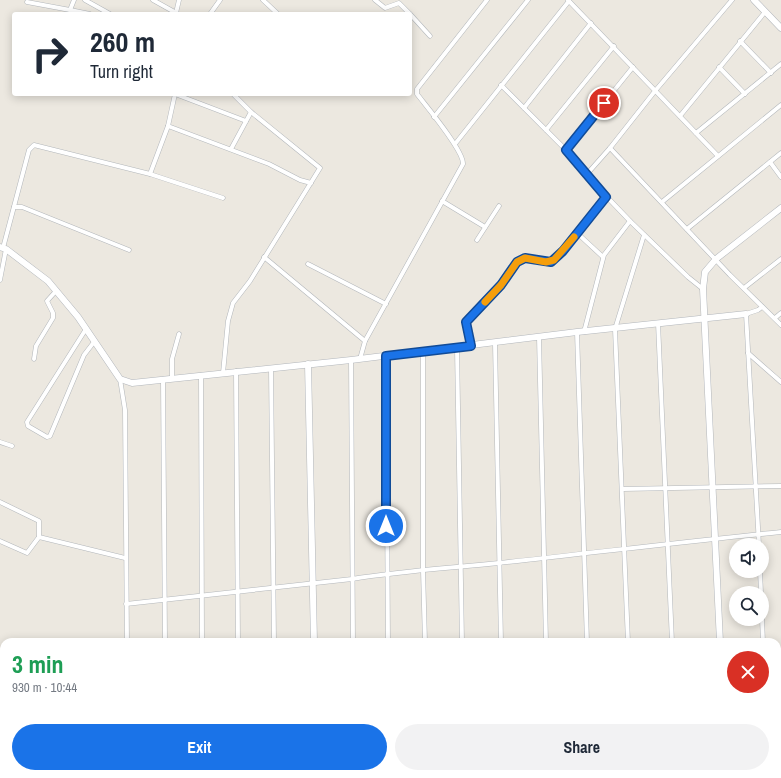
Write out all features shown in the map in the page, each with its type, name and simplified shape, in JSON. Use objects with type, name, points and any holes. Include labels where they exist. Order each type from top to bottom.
[{"type":"street","points":[[70,10],[74,0]]},
{"type":"street","points":[[85,0],[106,12]]},
{"type":"street","points":[[153,0],[175,12]]},
{"type":"street","points":[[177,12],[179,0]]},
{"type":"street","points":[[211,12],[220,0]]},
{"type":"street","points":[[263,0],[276,12]]},
{"type":"street","points":[[375,0],[385,8],[399,3],[408,12]]},
{"type":"street","points":[[360,359],[364,342],[463,164],[462,155],[455,144],[417,94],[418,85],[487,0]]},
{"type":"street","points":[[434,117],[528,0]]},
{"type":"street","points":[[587,174],[732,0]]},
{"type":"street","points":[[754,0],[781,28]]},
{"type":"street","points":[[455,144],[569,1],[614,46],[718,156]]},
{"type":"street","points":[[27,2],[80,12]]},
{"type":"street","points":[[680,116],[765,12]]},
{"type":"street","points":[[412,16],[430,36]]},
{"type":"street","points":[[524,108],[591,23]]},
{"type":"street","points":[[740,42],[771,73]]},
{"type":"street","points":[[546,130],[614,46]]},
{"type":"street","points":[[696,133],[781,64]]},
{"type":"street","points":[[566,150],[633,67]]},
{"type":"street","points":[[719,67],[745,94]]},
{"type":"street","points":[[501,85],[566,150],[606,197],[644,235],[703,289]]},
{"type":"street","points":[[150,174],[168,126],[175,96]]},
{"type":"street","points":[[180,96],[246,121]]},
{"type":"street","points":[[223,373],[227,327],[232,307],[320,168],[251,112],[235,96]]},
{"type":"street","points":[[662,202],[781,105]]},
{"type":"street","points":[[231,149],[251,112]]},
{"type":"street","points":[[168,126],[231,149],[288,173],[300,180],[311,183]]},
{"type":"street","points":[[0,280],[3,248],[28,150],[34,144],[150,174],[223,198]]},
{"type":"street","points":[[610,148],[781,325]]},
{"type":"street","points":[[687,229],[781,154]]},
{"type":"street","points":[[770,162],[781,177]]},
{"type":"street","points":[[471,346],[466,322],[501,285],[517,262],[525,258],[546,262],[554,260],[606,197]]},
{"type":"street","points":[[442,201],[485,227]]},
{"type":"street","points":[[477,240],[498,206]]},
{"type":"street","points":[[14,207],[22,208],[129,250]]},
{"type":"street","points":[[720,638],[704,318],[703,289],[705,272],[716,259],[781,208]]},
{"type":"street","points":[[584,332],[603,258],[630,221]]},
{"type":"street","points":[[577,233],[603,258]]},
{"type":"street","points":[[628,638],[623,489],[615,329],[644,235]]},
{"type":"street","points":[[3,248],[48,281],[86,329],[120,379],[126,410],[127,638]]},
{"type":"street","points":[[264,257],[364,342]]},
{"type":"street","points":[[744,288],[781,259]]},
{"type":"street","points":[[308,264],[386,304]]},
{"type":"street","points":[[34,359],[36,346],[53,318],[53,313],[47,301],[56,291]]},
{"type":"street","points":[[120,379],[132,383],[423,352],[577,332],[746,314],[758,310],[762,306]]},
{"type":"street","points":[[775,318],[781,313]]},
{"type":"street","points":[[746,314],[757,487],[758,538]]},
{"type":"street","points":[[658,323],[672,638]]},
{"type":"street","points":[[86,329],[28,422],[28,426],[47,437],[50,436],[84,355],[94,342]]},
{"type":"street","points":[[577,332],[587,638]]},
{"type":"street","points":[[172,378],[172,359],[179,334]]},
{"type":"street","points":[[539,337],[542,558],[546,638]]},
{"type":"street","points":[[495,343],[501,638]]},
{"type":"street","points":[[457,348],[462,638]]},
{"type":"street","points":[[423,352],[423,570],[425,638]]},
{"type":"street","points":[[748,353],[781,382]]},
{"type":"street","points":[[386,356],[386,573],[388,638]]},
{"type":"street","points":[[351,360],[353,638]]},
{"type":"street","points":[[308,364],[314,638]]},
{"type":"street","points":[[272,367],[274,638]]},
{"type":"street","points":[[236,371],[238,638]]},
{"type":"street","points":[[201,375],[202,638]]},
{"type":"street","points":[[163,380],[165,638]]},
{"type":"street","points":[[0,442],[12,446]]},
{"type":"street","points":[[623,489],[781,486]]},
{"type":"street","points":[[0,502],[39,521],[39,537],[27,554],[0,541]]},
{"type":"street","points":[[126,604],[352,579],[386,573],[499,563],[667,543],[781,532]]},
{"type":"street","points":[[39,537],[126,558]]},
{"type":"street","points":[[762,626],[763,638]]},
{"type":"slow traffic","points":[[485,302],[501,285],[517,262],[521,259],[525,258],[551,262],[563,251],[574,237]]},
{"type":"route","points":[[386,526],[386,356],[471,346],[466,322],[501,285],[517,262],[525,258],[551,262],[563,251],[606,197],[566,150],[604,103]]}]
